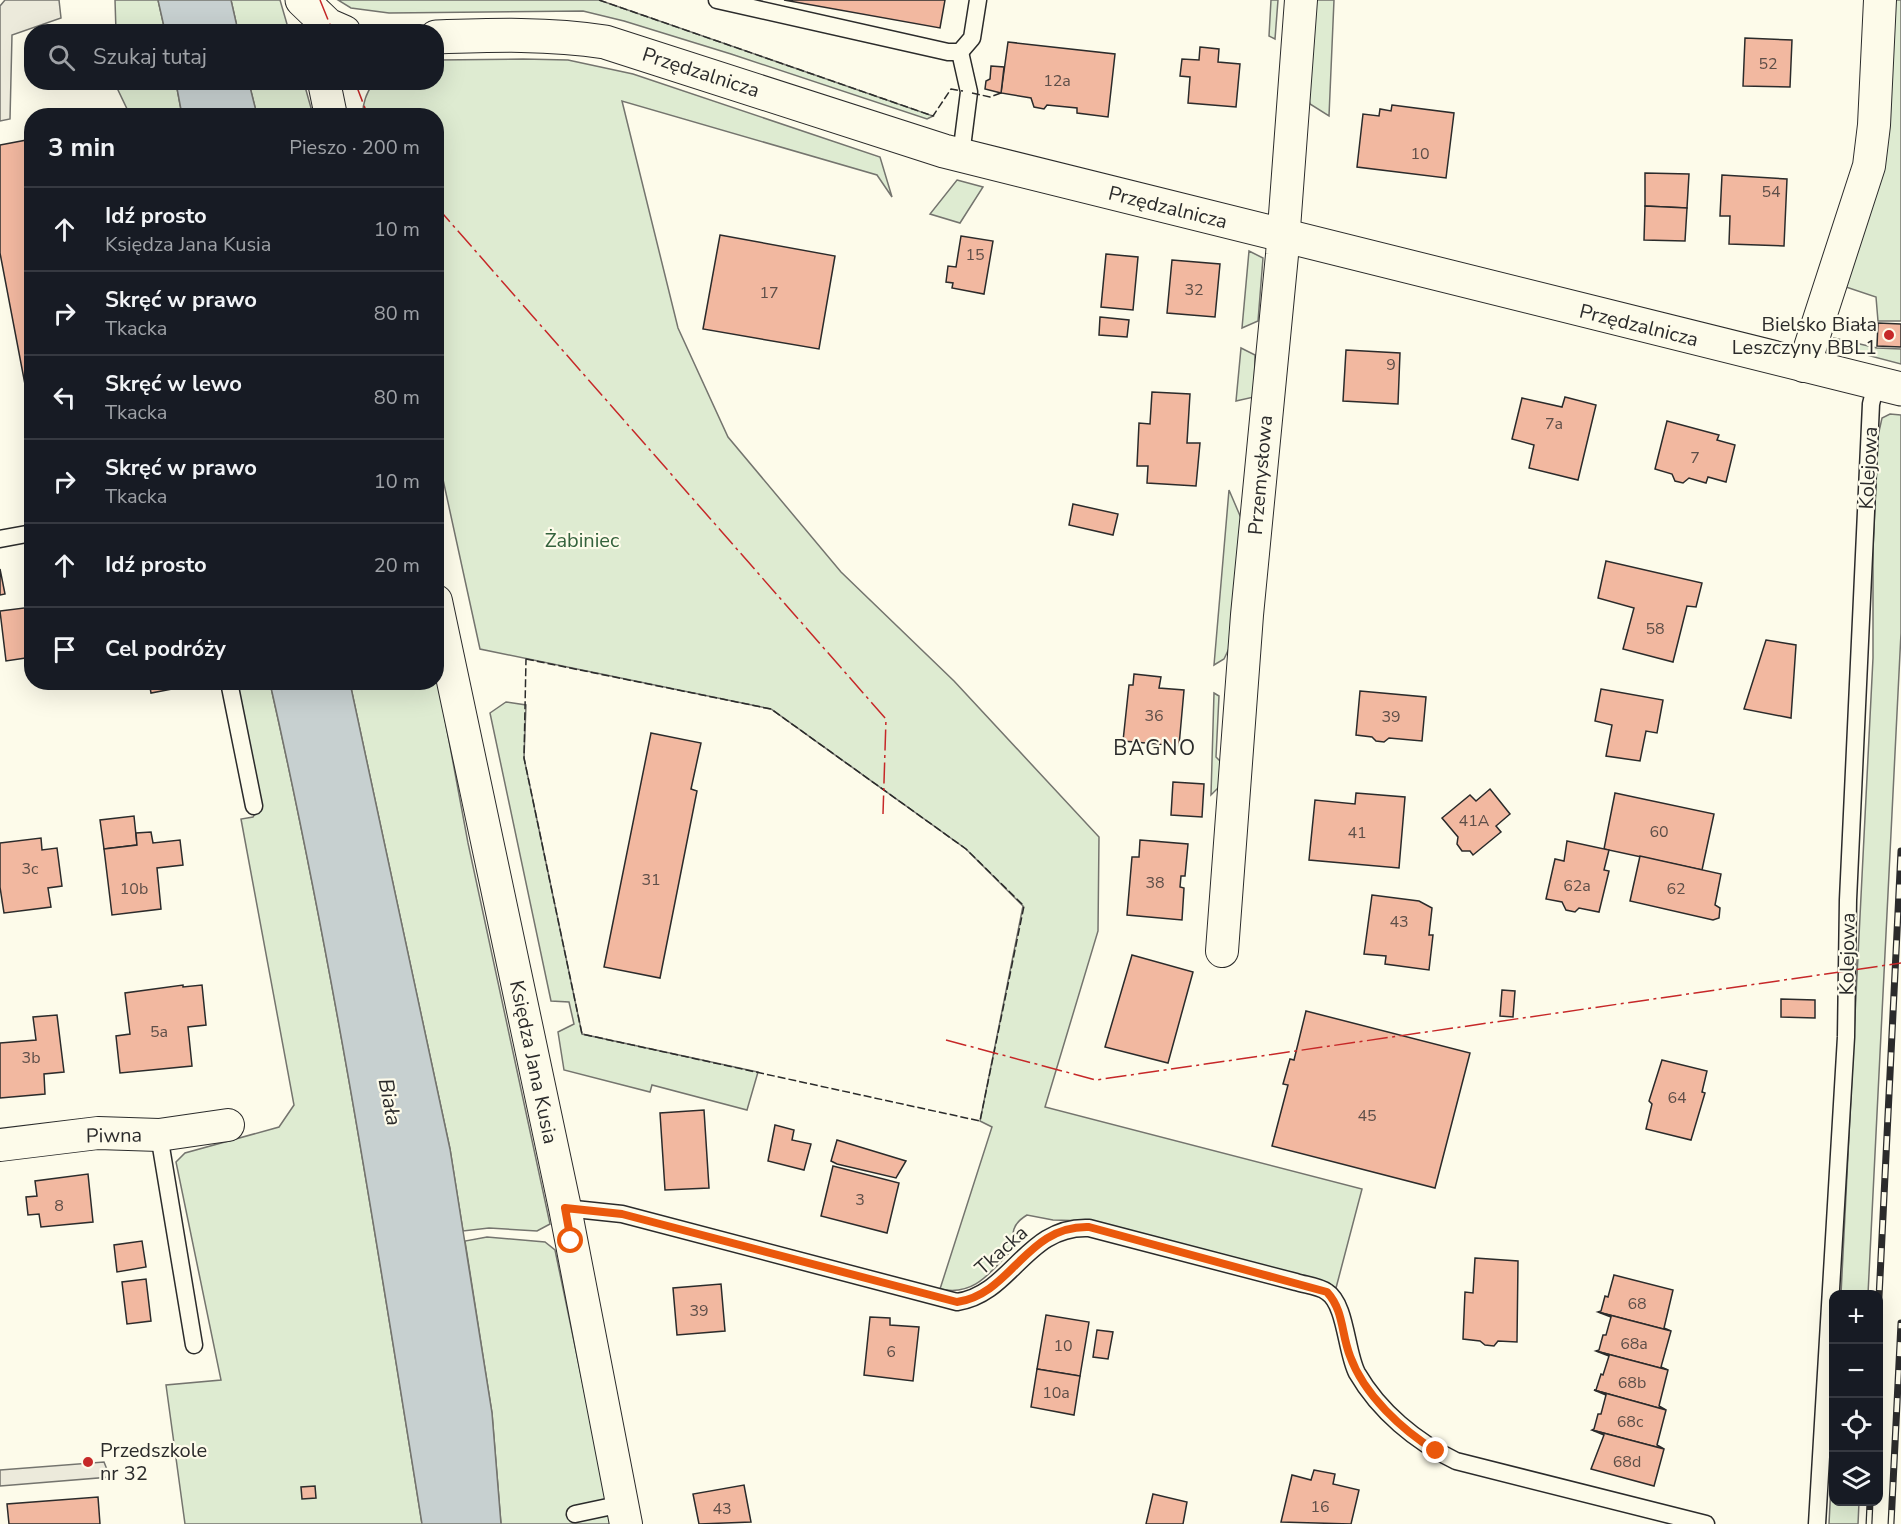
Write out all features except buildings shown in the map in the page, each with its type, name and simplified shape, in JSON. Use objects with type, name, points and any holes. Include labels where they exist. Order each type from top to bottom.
[{"type":"street","points":[[302,0],[328,24]]},
{"type":"street","name":"Przemysłowa","points":[[1222,951],[1259,480],[1283,236],[1301,0]]},
{"type":"street","points":[[1804,366],[1869,166],[1874,125],[1880,0]]},
{"type":"street","name":"Przędzalnicza","points":[[444,37],[519,34],[605,42],[961,155],[1888,387]]},
{"type":"street","points":[[326,90],[329,108]]},
{"type":"street","name":"Księdza Jana Kusia","points":[[444,639],[565,1208],[624,1514]]},
{"type":"street","name":"Piwna","points":[[0,1144],[98,1133],[159,1135],[228,1125]]},
{"type":"lane","points":[[717,0],[948,52],[960,52],[972,38],[978,0]]},
{"type":"lane","points":[[960,52],[969,92],[961,155]]},
{"type":"lane","name":"Kolejowa","points":[[1817,1524],[1846,1037],[1849,888],[1871,404],[1888,387]]},
{"type":"lane","points":[[0,539],[24,534]]},
{"type":"lane","points":[[231,690],[255,806]]},
{"type":"lane","points":[[159,1135],[194,1345]]},
{"type":"lane","name":"Tkacka","points":[[565,1208],[622,1214],[957,1302],[983,1294],[1040,1241],[1058,1231],[1073,1227],[1089,1227],[1327,1292],[1340,1312],[1349,1355],[1358,1374],[1396,1421],[1419,1440],[1456,1461],[1706,1524]]},
{"type":"lane","points":[[574,1514],[624,1514]]},
{"type":"green space","points":[[115,0],[158,0],[163,24],[116,24]]},
{"type":"green space","points":[[231,0],[280,0],[287,24],[236,24]]},
{"type":"green space","points":[[338,0],[599,0],[933,116],[927,119],[731,54],[624,21],[583,11],[389,13],[351,8]]},
{"type":"green space","points":[[1271,0],[1278,0],[1275,39],[1269,36]]},
{"type":"green space","points":[[1313,0],[1334,0],[1329,116],[1310,104],[1306,88]]},
{"type":"green space","points":[[1890,0],[1901,0],[1901,321],[1878,321],[1876,297],[1843,286]]},
{"type":"green space","name":"Żabiniec","points":[[444,60],[568,60],[633,74],[880,157],[892,197],[877,175],[622,101],[678,328],[728,437],[841,572],[954,681],[1099,837],[1098,931],[1045,1107],[1362,1189],[1336,1288],[1326,1282],[1088,1221],[1053,1220],[1027,1215],[1018,1222],[1014,1229],[1013,1249],[981,1280],[963,1289],[940,1289],[992,1127],[980,1121],[1023,906],[966,849],[771,709],[480,649],[444,484],[444,108],[363,108],[369,90],[444,90]]},
{"type":"green space","points":[[118,90],[177,90],[181,108],[127,108]]},
{"type":"green space","points":[[251,90],[306,90],[311,108],[255,108]]},
{"type":"green space","points":[[957,180],[983,187],[960,223],[930,214]]},
{"type":"green space","points":[[1249,251],[1263,258],[1258,321],[1242,328]]},
{"type":"green space","points":[[1834,338],[1877,348],[1901,349],[1901,364],[1836,347]]},
{"type":"green space","points":[[1241,348],[1255,355],[1254,397],[1236,401]]},
{"type":"green space","points":[[1890,414],[1901,415],[1901,633],[1868,1290],[1841,1290],[1873,658],[1873,549],[1878,436],[1882,418]]},
{"type":"green space","points":[[1229,490],[1241,518],[1233,640],[1224,659],[1214,665]]},
{"type":"green space","points":[[238,690],[272,690],[293,787],[334,997],[371,1208],[422,1524],[185,1524],[166,1385],[221,1380],[176,1162],[185,1153],[279,1127],[294,1105],[241,819],[253,817],[260,805]]},
{"type":"green space","points":[[352,690],[440,690],[468,843],[550,1224],[537,1231],[489,1228],[463,1231],[450,1149]]},
{"type":"green space","points":[[1214,693],[1219,696],[1216,757],[1223,764],[1223,783],[1211,795]]},
{"type":"green space","points":[[506,702],[526,705],[524,758],[582,1034],[758,1072],[747,1110],[652,1085],[650,1092],[564,1070],[558,1032],[574,1024],[569,1002],[551,1001],[490,713]]},
{"type":"green space","points":[[487,1237],[545,1242],[555,1250],[612,1524],[501,1524],[492,1413],[465,1241]]},
{"type":"green space","points":[[1830,1506],[1859,1506],[1858,1524],[1829,1524]]},
{"type":"shaded area","points":[[5,0],[59,0],[61,18],[44,24],[24,24],[24,31],[12,35],[10,119],[0,121],[0,6]]},
{"type":"shaded area","points":[[104,1462],[110,1477],[0,1486],[0,1470]]},
{"type":"water","points":[[158,0],[231,0],[236,24],[163,24]]},
{"type":"water","points":[[177,90],[251,90],[255,108],[181,108]]},
{"type":"water","name":"Biała","points":[[272,690],[352,690],[450,1149],[492,1413],[501,1524],[422,1524],[371,1208],[334,997]]},
{"type":"railway","points":[[1879,1290],[1901,851]]},
{"type":"railway","points":[[1891,1524],[1901,1323]]},
{"type":"railway","points":[[1869,1524],[1870,1506]]},
{"type":"fence","points":[[599,0],[933,116],[951,89],[963,91]]},
{"type":"fence","points":[[972,93],[990,97],[1001,93]]},
{"type":"fence","points":[[526,659],[771,709],[966,849],[1024,906],[980,1121],[582,1034],[524,758],[526,659]]},
{"type":"power","points":[[320,0],[330,24]]},
{"type":"power","points":[[358,90],[365,108]]},
{"type":"power","points":[[444,215],[886,719],[883,814]]},
{"type":"power","points":[[946,1040],[1096,1080],[1901,963]]},
{"type":"place","name":"Bielsko Biała Leszczyny BBL1","points":[[1889,335]]},
{"type":"place","name":"Przedszkole nr 32","points":[[88,1462]]},
{"type":"district","name":"BAGNO","points":[[1155,748]]},
{"type":"route","points":[[571,1241],[565,1208],[588,1208],[622,1214],[957,1302],[970,1300],[983,1294],[1040,1241],[1058,1231],[1073,1227],[1089,1227],[1327,1292],[1334,1299],[1340,1312],[1349,1355],[1358,1374],[1396,1421],[1436,1451]]}]
